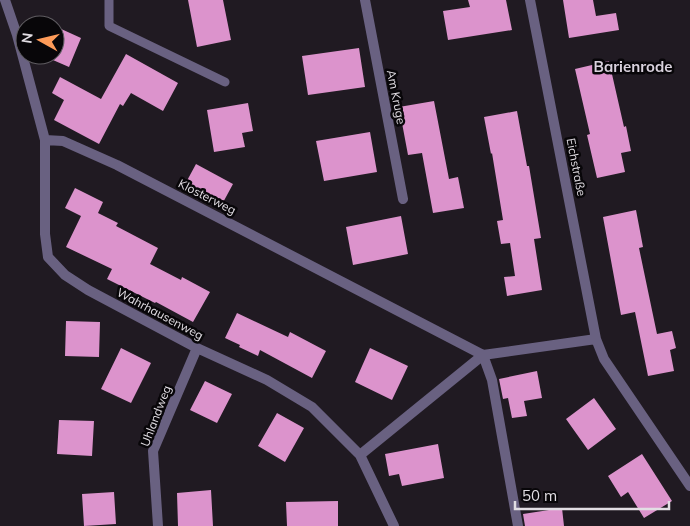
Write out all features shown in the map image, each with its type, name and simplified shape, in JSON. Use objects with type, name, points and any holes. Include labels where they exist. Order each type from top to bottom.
[{"type":"street","points":[[6,0],[45,140]]},
{"type":"street","name":"Am Kruge","points":[[365,0],[403,199]]},
{"type":"street","name":"Eichstraße","points":[[530,0],[596,339],[604,358],[690,486]]},
{"type":"street","name":"Wahrhausenweg","points":[[45,140],[45,234],[48,257],[65,276],[197,348],[267,380],[312,407],[360,454],[394,526]]},
{"type":"street","name":"Klosterweg","points":[[45,140],[63,141],[117,165],[483,355]]},
{"type":"street","points":[[360,454],[483,355],[596,339]]},
{"type":"street","name":"Uhlandweg","points":[[158,526],[153,451],[197,348]]},
{"type":"street","points":[[483,355],[492,380],[518,526]]},
{"type":"lane","points":[[110,0],[109,26],[225,82]]},
{"type":"building","points":[[188,0],[223,0],[231,40],[197,47]]},
{"type":"building","points":[[468,0],[506,0],[512,30],[448,40],[443,11],[470,7]]},
{"type":"building","points":[[563,0],[593,0],[596,16],[616,13],[619,30],[569,38]]},
{"type":"building","points":[[65,31],[81,38],[69,67],[64,65]]},
{"type":"building","points":[[359,48],[365,87],[308,95],[302,56]]},
{"type":"building","points":[[126,54],[178,83],[163,111],[131,93],[123,106],[120,104],[99,144],[54,120],[64,100],[52,93],[60,77],[101,99]]},
{"type":"building","points":[[609,61],[631,151],[621,153],[625,172],[597,178],[587,135],[590,134],[575,69]]},
{"type":"building","points":[[434,101],[449,179],[458,177],[464,208],[433,213],[422,153],[408,155],[399,107]]},
{"type":"building","points":[[248,103],[253,131],[242,133],[245,147],[214,152],[207,110]]},
{"type":"building","points":[[517,111],[527,166],[529,166],[541,238],[534,239],[542,290],[507,296],[504,277],[515,276],[510,243],[501,244],[497,221],[503,220],[484,117]]},
{"type":"building","points":[[370,132],[377,172],[324,181],[316,141]]},
{"type":"building","points":[[196,164],[233,184],[220,208],[183,188]]},
{"type":"building","points":[[75,188],[103,202],[98,213],[118,223],[116,226],[158,248],[150,264],[181,280],[182,277],[210,292],[193,322],[107,279],[112,269],[66,247],[81,216],[65,208]]},
{"type":"building","points":[[636,210],[643,247],[639,248],[657,334],[672,331],[676,348],[670,350],[674,371],[648,376],[635,312],[621,315],[603,217]]},
{"type":"building","points":[[401,216],[408,254],[353,265],[346,227]]},
{"type":"building","points":[[237,313],[288,337],[290,332],[326,351],[312,378],[260,350],[258,356],[225,338]]},
{"type":"building","points":[[66,321],[100,322],[99,357],[65,356]]},
{"type":"building","points":[[121,348],[151,363],[131,403],[101,389]]},
{"type":"building","points":[[370,348],[408,366],[392,400],[355,382]]},
{"type":"building","points":[[537,371],[542,398],[524,401],[527,416],[512,418],[508,398],[503,399],[499,379]]},
{"type":"building","points":[[205,381],[232,394],[217,423],[190,410]]},
{"type":"building","points":[[594,398],[616,429],[588,450],[566,419]]},
{"type":"building","points":[[277,413],[304,428],[285,462],[258,446]]},
{"type":"building","points":[[59,420],[94,421],[92,456],[57,454]]},
{"type":"building","points":[[438,444],[444,478],[402,486],[399,474],[389,476],[385,454]]},
{"type":"building","points":[[642,454],[672,501],[644,518],[628,492],[621,497],[608,476]]},
{"type":"building","points":[[211,490],[213,526],[178,526],[177,493]]},
{"type":"building","points":[[114,492],[116,524],[84,526],[82,494]]},
{"type":"building","points":[[338,501],[338,526],[287,526],[286,502]]},
{"type":"building","points":[[562,508],[564,526],[525,526],[523,514]]},
{"type":"district","name":"Barienrode","points":[[633,67]]}]
